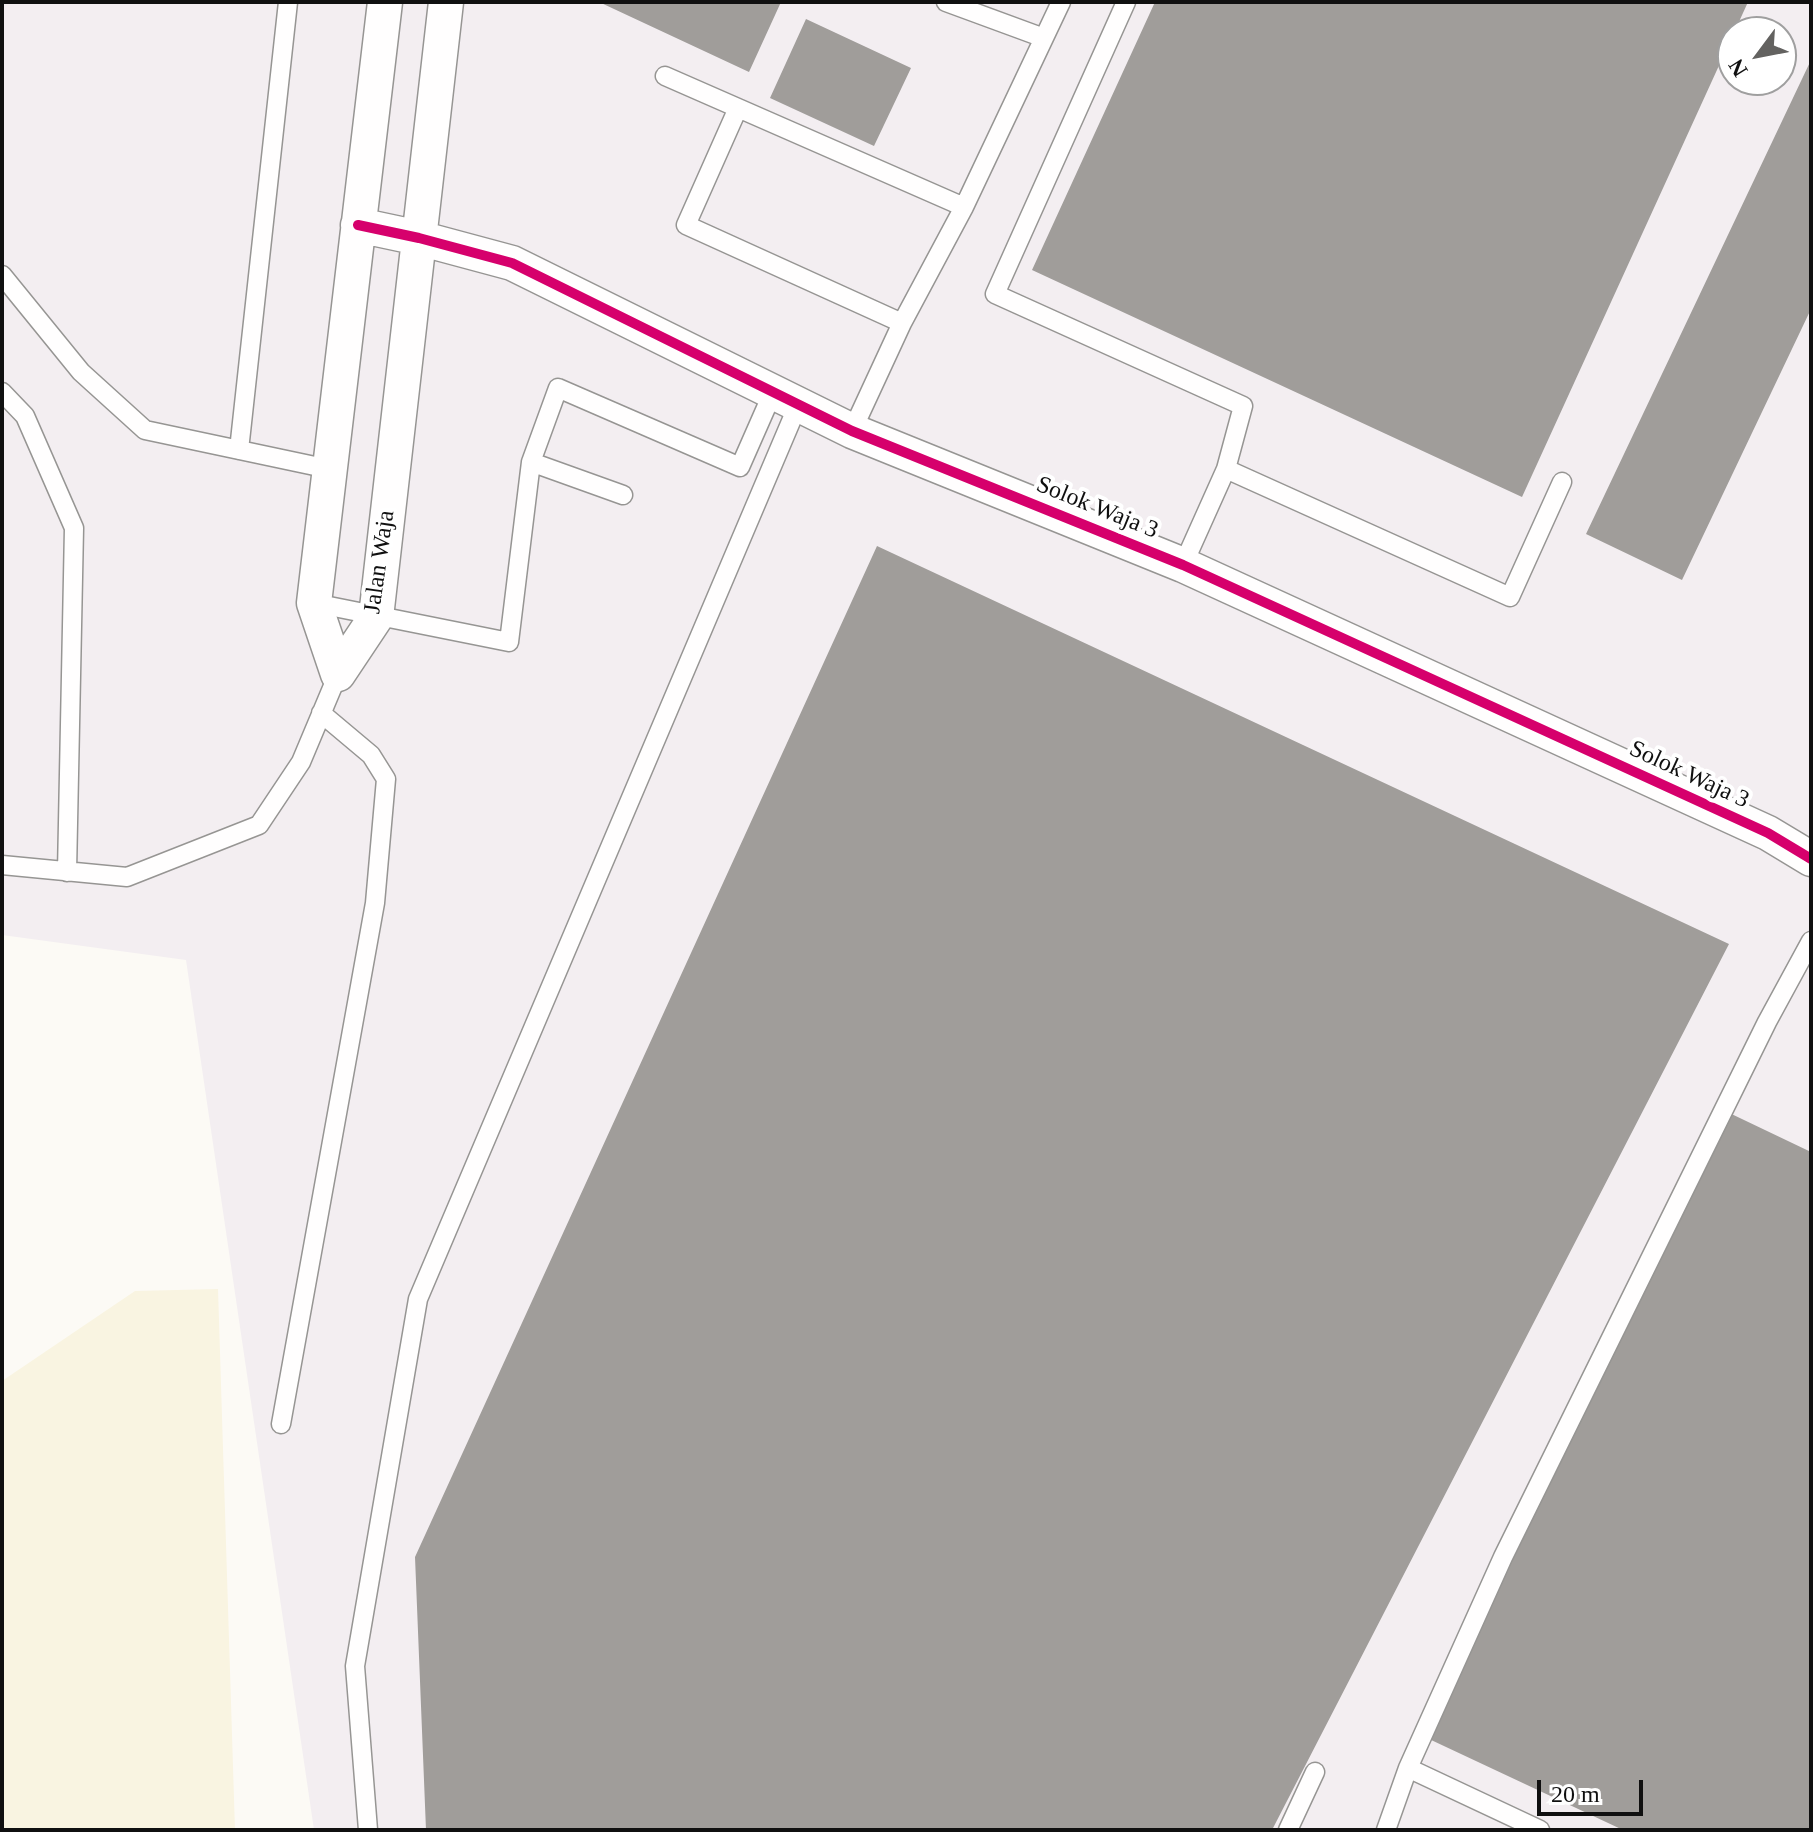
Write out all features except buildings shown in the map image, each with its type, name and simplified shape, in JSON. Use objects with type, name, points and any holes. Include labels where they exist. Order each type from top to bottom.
[{"type":"street","points":[[338,674],[314,603],[385,2]]},
{"type":"street","name":"Jalan Waja","points":[[338,674],[376,617],[446,2]]},
{"type":"street","name":"Solok Waja 3","points":[[358,225],[512,263],[852,431],[1183,565],[1768,833],[1811,859]]},
{"type":"lane","points":[[239,450],[288,2]]},
{"type":"lane","points":[[946,2],[1044,38]]},
{"type":"lane","points":[[852,431],[902,323],[964,207],[1061,2]]},
{"type":"lane","points":[[1126,2],[995,294],[1243,406],[1226,469],[1183,565]]},
{"type":"lane","points":[[665,76],[964,207]]},
{"type":"lane","points":[[738,108],[686,225],[902,323]]},
{"type":"lane","points":[[2,275],[81,372],[145,430],[329,469]]},
{"type":"lane","points":[[314,603],[509,642],[531,462],[558,388],[740,467],[786,399]]},
{"type":"lane","points":[[2,392],[25,416],[74,528],[67,872]]},
{"type":"lane","points":[[368,1830],[355,1666],[418,1299],[786,399]]},
{"type":"lane","points":[[531,462],[623,495]]},
{"type":"lane","points":[[1226,469],[1510,597],[1562,482]]},
{"type":"lane","points":[[2,865],[127,877],[259,825],[301,762],[338,674]]},
{"type":"lane","points":[[281,1424],[375,903],[386,779],[371,755],[321,713]]},
{"type":"lane","points":[[1386,1830],[1408,1768],[1503,1557],[1753,1050],[1811,941]]},
{"type":"lane","points":[[1408,1768],[1540,1830]]},
{"type":"lane","points":[[1288,1830],[1315,1772]]},
{"type":"shaded area","points":[[2,2],[1811,2],[1811,1830],[314,1830],[186,960],[2,935]]},
{"type":"shaded area","points":[[218,1289],[235,1830],[2,1830],[2,1381],[135,1291]]},
{"type":"cycle path","points":[[358,225],[512,263],[852,431],[1183,565],[1768,833],[1811,859]]}]
